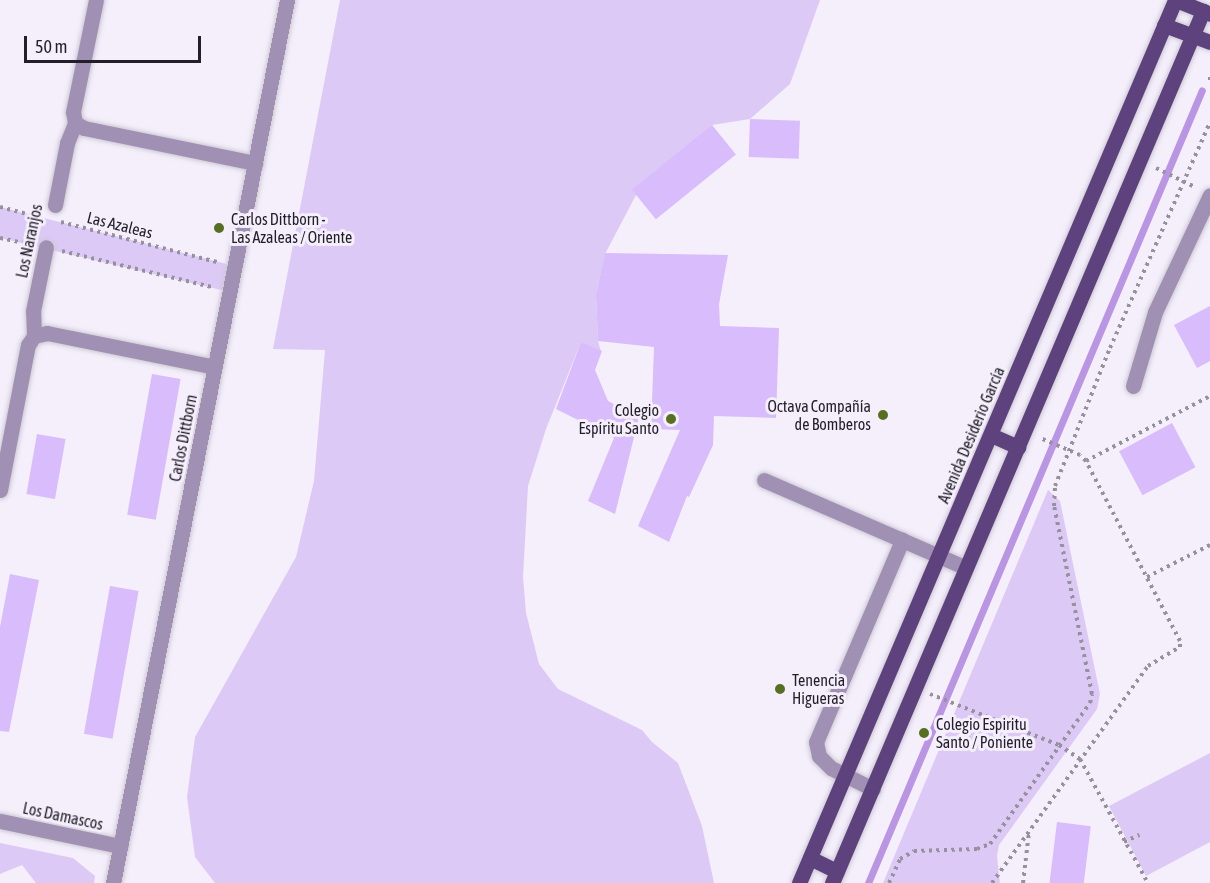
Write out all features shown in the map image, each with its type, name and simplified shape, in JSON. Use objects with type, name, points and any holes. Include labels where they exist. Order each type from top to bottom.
[{"type":"main road","points":[[810,858],[835,877],[1192,36],[1207,8],[1176,0]]},
{"type":"main road","name":"Avenida Desiderio García","points":[[799,883],[1176,0]]},
{"type":"main road","points":[[1164,25],[1210,42]]},
{"type":"main road","points":[[991,435],[1018,447]]},
{"type":"street","name":"Los Naranjos","points":[[53,212],[67,143],[75,123],[74,112],[96,0]]},
{"type":"street","name":"Carlos Dittborn","points":[[113,883],[287,0]]},
{"type":"street","points":[[75,123],[84,128],[255,163]]},
{"type":"street","points":[[1133,386],[1155,312],[1210,195]]},
{"type":"street","name":"Los Naranjos","points":[[0,490],[28,345],[34,336],[33,311],[46,247]]},
{"type":"street","points":[[34,336],[47,333],[215,367]]},
{"type":"street","points":[[764,480],[966,568]]},
{"type":"street","points":[[873,789],[845,777],[824,762],[819,756],[816,742],[902,540]]},
{"type":"street","name":"Los Damascos","points":[[0,822],[120,846]]},
{"type":"path","points":[[1210,77],[1210,82]]},
{"type":"path","points":[[889,883],[900,860],[914,851],[986,847],[1088,707],[1092,694],[1054,506],[1055,486],[1068,450],[1210,122]]},
{"type":"path","points":[[1163,171],[1174,175]]},
{"type":"path","name":"Las Azaleas","points":[[0,207],[53,212],[235,266]]},
{"type":"path","points":[[0,238],[230,292]]},
{"type":"path","points":[[1086,461],[1210,396]]},
{"type":"path","points":[[992,883],[1148,666],[1180,647],[1180,641],[1086,461],[1068,450],[1047,442]]},
{"type":"path","points":[[1147,577],[1210,545]]},
{"type":"path","points":[[939,698],[1059,746],[1080,759],[1148,883]]},
{"type":"path","points":[[1023,883],[1029,831]]},
{"type":"path","points":[[1124,842],[1139,835]]},
{"type":"shaded area","points":[[340,0],[820,0],[790,84],[750,119],[712,125],[636,195],[605,254],[596,295],[598,341],[601,352],[581,342],[546,429],[528,486],[523,577],[526,613],[539,664],[558,689],[642,730],[652,742],[678,763],[702,826],[714,883],[215,883],[195,857],[187,797],[195,737],[296,557],[314,481],[325,350],[273,349]]},
{"type":"shaded area","points":[[0,207],[235,266],[230,292],[0,238]]},
{"type":"shaded area","points":[[1048,490],[1060,501],[1100,694],[1097,709],[999,845],[997,856],[1000,883],[883,883]]},
{"type":"shaded area","points":[[1210,753],[1210,842],[1146,876],[1109,806]]},
{"type":"shaded area","points":[[0,843],[73,858],[95,876],[94,883],[36,883],[22,865],[0,874]]},
{"type":"building","points":[[750,119],[800,121],[799,159],[749,157]]},
{"type":"building","points":[[712,125],[736,155],[656,219],[632,190]]},
{"type":"building","points":[[605,253],[728,255],[719,304],[720,326],[779,328],[776,418],[714,416],[713,445],[689,497],[687,496],[669,542],[638,526],[680,430],[651,429],[654,347],[598,341],[596,295]]},
{"type":"building","points":[[1210,306],[1210,361],[1197,368],[1174,325]]},
{"type":"building","points":[[581,342],[602,351],[595,370],[608,401],[639,417],[615,514],[588,501],[614,438],[556,409]]},
{"type":"building","points":[[152,374],[181,379],[156,520],[127,515]]},
{"type":"building","points":[[1172,423],[1195,467],[1142,495],[1119,451]]},
{"type":"building","points":[[37,434],[66,439],[55,499],[26,494]]},
{"type":"building","points":[[10,574],[39,580],[9,732],[0,731],[0,627]]},
{"type":"building","points":[[110,586],[139,591],[113,739],[84,734]]},
{"type":"building","points":[[1057,822],[1091,826],[1084,883],[1050,883]]},
{"type":"waterway","points":[[868,883],[1202,90]]},
{"type":"place","name":"Carlos Dittborn - Las Azaleas / Oriente","points":[[219,228]]},
{"type":"place","name":"Octava Compañía de Bomberos","points":[[883,415]]},
{"type":"place","name":"Colegio Espíritu Santo","points":[[671,419]]},
{"type":"place","name":"Tenencia Higueras","points":[[780,689]]},
{"type":"place","name":"Colegio Espiritu Santo / Poniente","points":[[924,733]]}]
